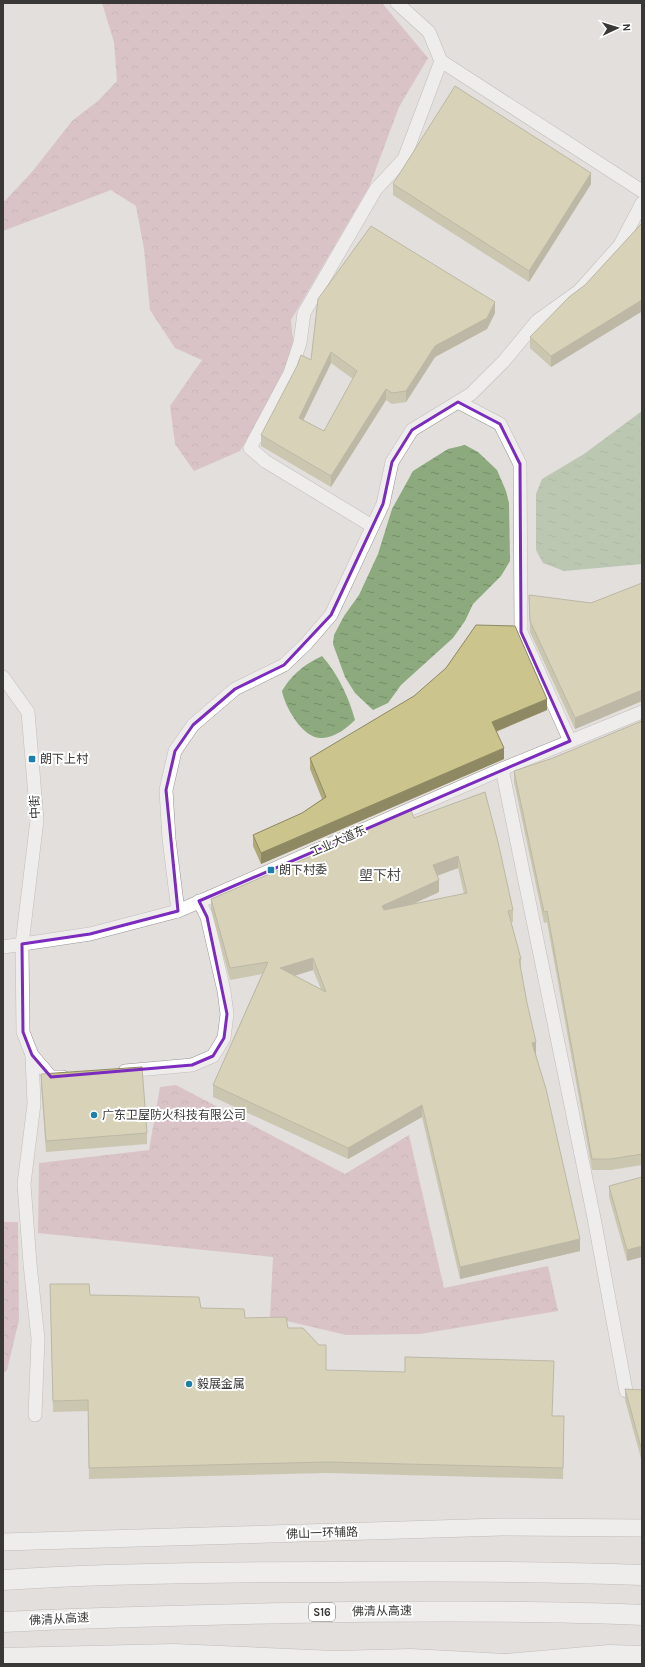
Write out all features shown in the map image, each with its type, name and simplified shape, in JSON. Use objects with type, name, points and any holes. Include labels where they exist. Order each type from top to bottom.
[{"type":"highway","points":[[3,1580],[264,1572],[408,1570],[512,1571],[642,1575]]},
{"type":"highway","name":"佛清从高速","points":[[3,1622],[123,1616],[422,1610],[642,1615]]},
{"type":"highway","points":[[3,1658],[174,1654],[335,1661],[411,1659],[505,1664],[609,1655],[642,1656]]},
{"type":"highway","points":[[158,1664],[250,1657]]},
{"type":"main road","name":"佛山一环辅路","points":[[3,1542],[501,1527],[642,1528]]},
{"type":"street","points":[[397,3],[429,32],[441,61],[642,191]]},
{"type":"street","points":[[372,526],[265,461],[250,448],[290,373],[300,343],[304,313],[376,189],[404,159],[441,61]]},
{"type":"street","points":[[178,910],[169,839],[166,790],[175,751],[193,725],[235,689],[284,664],[306,644],[331,616],[382,504],[392,462],[412,430],[472,394],[504,361],[537,321],[579,291],[620,245],[642,203]]},
{"type":"street","points":[[458,402],[500,424],[520,464],[521,632],[570,741]]},
{"type":"street","name":"中街","points":[[3,677],[28,712],[37,820],[22,944],[23,1032],[32,1055]]},
{"type":"street","name":"工业大道东","points":[[3,947],[90,934],[178,910],[502,769],[642,712]]},
{"type":"street","points":[[502,769],[594,1218],[626,1391]]},
{"type":"street","points":[[115,1072],[192,1065],[214,1056],[224,1038],[227,1014],[224,991],[207,917],[199,902]]},
{"type":"street","points":[[32,1055],[52,1078],[79,1075]]},
{"type":"street","points":[[32,1055],[34,1104],[24,1184],[30,1264],[38,1339],[35,1415]]},
{"type":"highlighted area","points":[[458,402],[500,424],[520,464],[521,632],[570,741],[199,901],[207,917],[227,1014],[224,1038],[213,1056],[192,1065],[51,1077],[32,1055],[23,1032],[22,944],[90,934],[178,911],[166,790],[175,751],[193,725],[235,689],[284,665],[331,615],[383,504],[392,462],[412,430]]},
{"type":"green space","points":[[102,3],[382,3],[428,58],[399,107],[370,185],[291,320],[293,341],[282,382],[240,451],[194,471],[175,444],[170,406],[202,360],[175,348],[150,310],[144,249],[136,206],[111,190],[3,231],[3,203],[32,172],[72,121],[98,101],[117,81],[114,42]]},
{"type":"green space","points":[[176,1085],[345,1174],[409,1135],[444,1288],[548,1266],[558,1311],[420,1334],[346,1335],[270,1317],[273,1257],[38,1233],[39,1163],[149,1150],[160,1087]]},
{"type":"green space","points":[[3,1222],[18,1222],[19,1320],[7,1370],[3,1373]]},
{"type":"water","points":[[642,411],[642,564],[564,571],[543,563],[536,550],[536,494],[542,479],[584,454]]},
{"type":"water","points":[[465,445],[478,452],[497,470],[506,491],[509,503],[510,561],[501,576],[473,604],[465,621],[453,638],[401,685],[388,703],[373,710],[355,693],[345,677],[333,644],[334,635],[344,616],[359,595],[378,554],[392,509],[413,471],[448,449]]},
{"type":"water","points":[[322,656],[333,670],[342,686],[350,703],[355,720],[340,732],[323,738],[309,734],[302,728],[291,713],[282,691],[290,679],[299,670]]},
{"type":"building","points":[[455,86],[591,173],[529,271],[393,184]]},
{"type":"building","points":[[642,223],[642,300],[551,356],[530,337],[569,297],[585,285]]},
{"type":"building","points":[[371,226],[495,302],[487,318],[435,346],[406,391],[392,393],[386,389],[331,476],[261,435],[297,366],[301,355],[311,360],[318,299]],"holes":[[[331,352],[357,371],[324,431],[299,418]]]},
{"type":"building","points":[[642,583],[642,690],[575,718],[530,621],[529,595],[591,603]]},
{"type":"building","points":[[476,625],[515,626],[547,699],[492,722],[504,748],[261,853],[253,835],[302,813],[326,797],[310,758],[414,696],[446,668]]},
{"type":"building","points":[[642,721],[642,1154],[611,1159],[592,1159],[547,911],[544,912],[514,771],[553,758]]},
{"type":"building","points":[[485,792],[513,910],[508,911],[521,959],[519,959],[536,1042],[532,1043],[546,1089],[580,1239],[460,1267],[422,1105],[348,1148],[213,1085],[268,962],[230,968],[211,899],[316,854],[315,852],[411,810],[414,818]],"holes":[[[458,856],[467,893],[384,910],[382,906],[439,880],[433,865]],[[313,958],[326,992],[280,968]]]},
{"type":"building","name":"广东卫屋防火科技有限公司","points":[[142,1067],[147,1133],[46,1141],[41,1074]]},
{"type":"building","points":[[642,1177],[642,1246],[627,1250],[609,1186]]},
{"type":"building","points":[[50,1284],[89,1284],[90,1295],[199,1297],[201,1308],[244,1309],[245,1318],[286,1317],[288,1328],[303,1328],[319,1345],[326,1345],[326,1370],[405,1372],[405,1357],[554,1361],[552,1416],[564,1416],[563,1468],[327,1462],[89,1468],[88,1400],[53,1401]]},
{"type":"building","points":[[625,1389],[642,1390],[642,1451]]},
{"type":"place","name":"朗下上村","points":[[32,759]]},
{"type":"place","name":"朗下村委","points":[[271,870]]},
{"type":"place","name":"广东卫屋防火科技有限公司","points":[[94,1115]]},
{"type":"place","name":"毅展金属","points":[[189,1384]]},
{"type":"district","name":"塱下村","points":[[380,875]]}]
